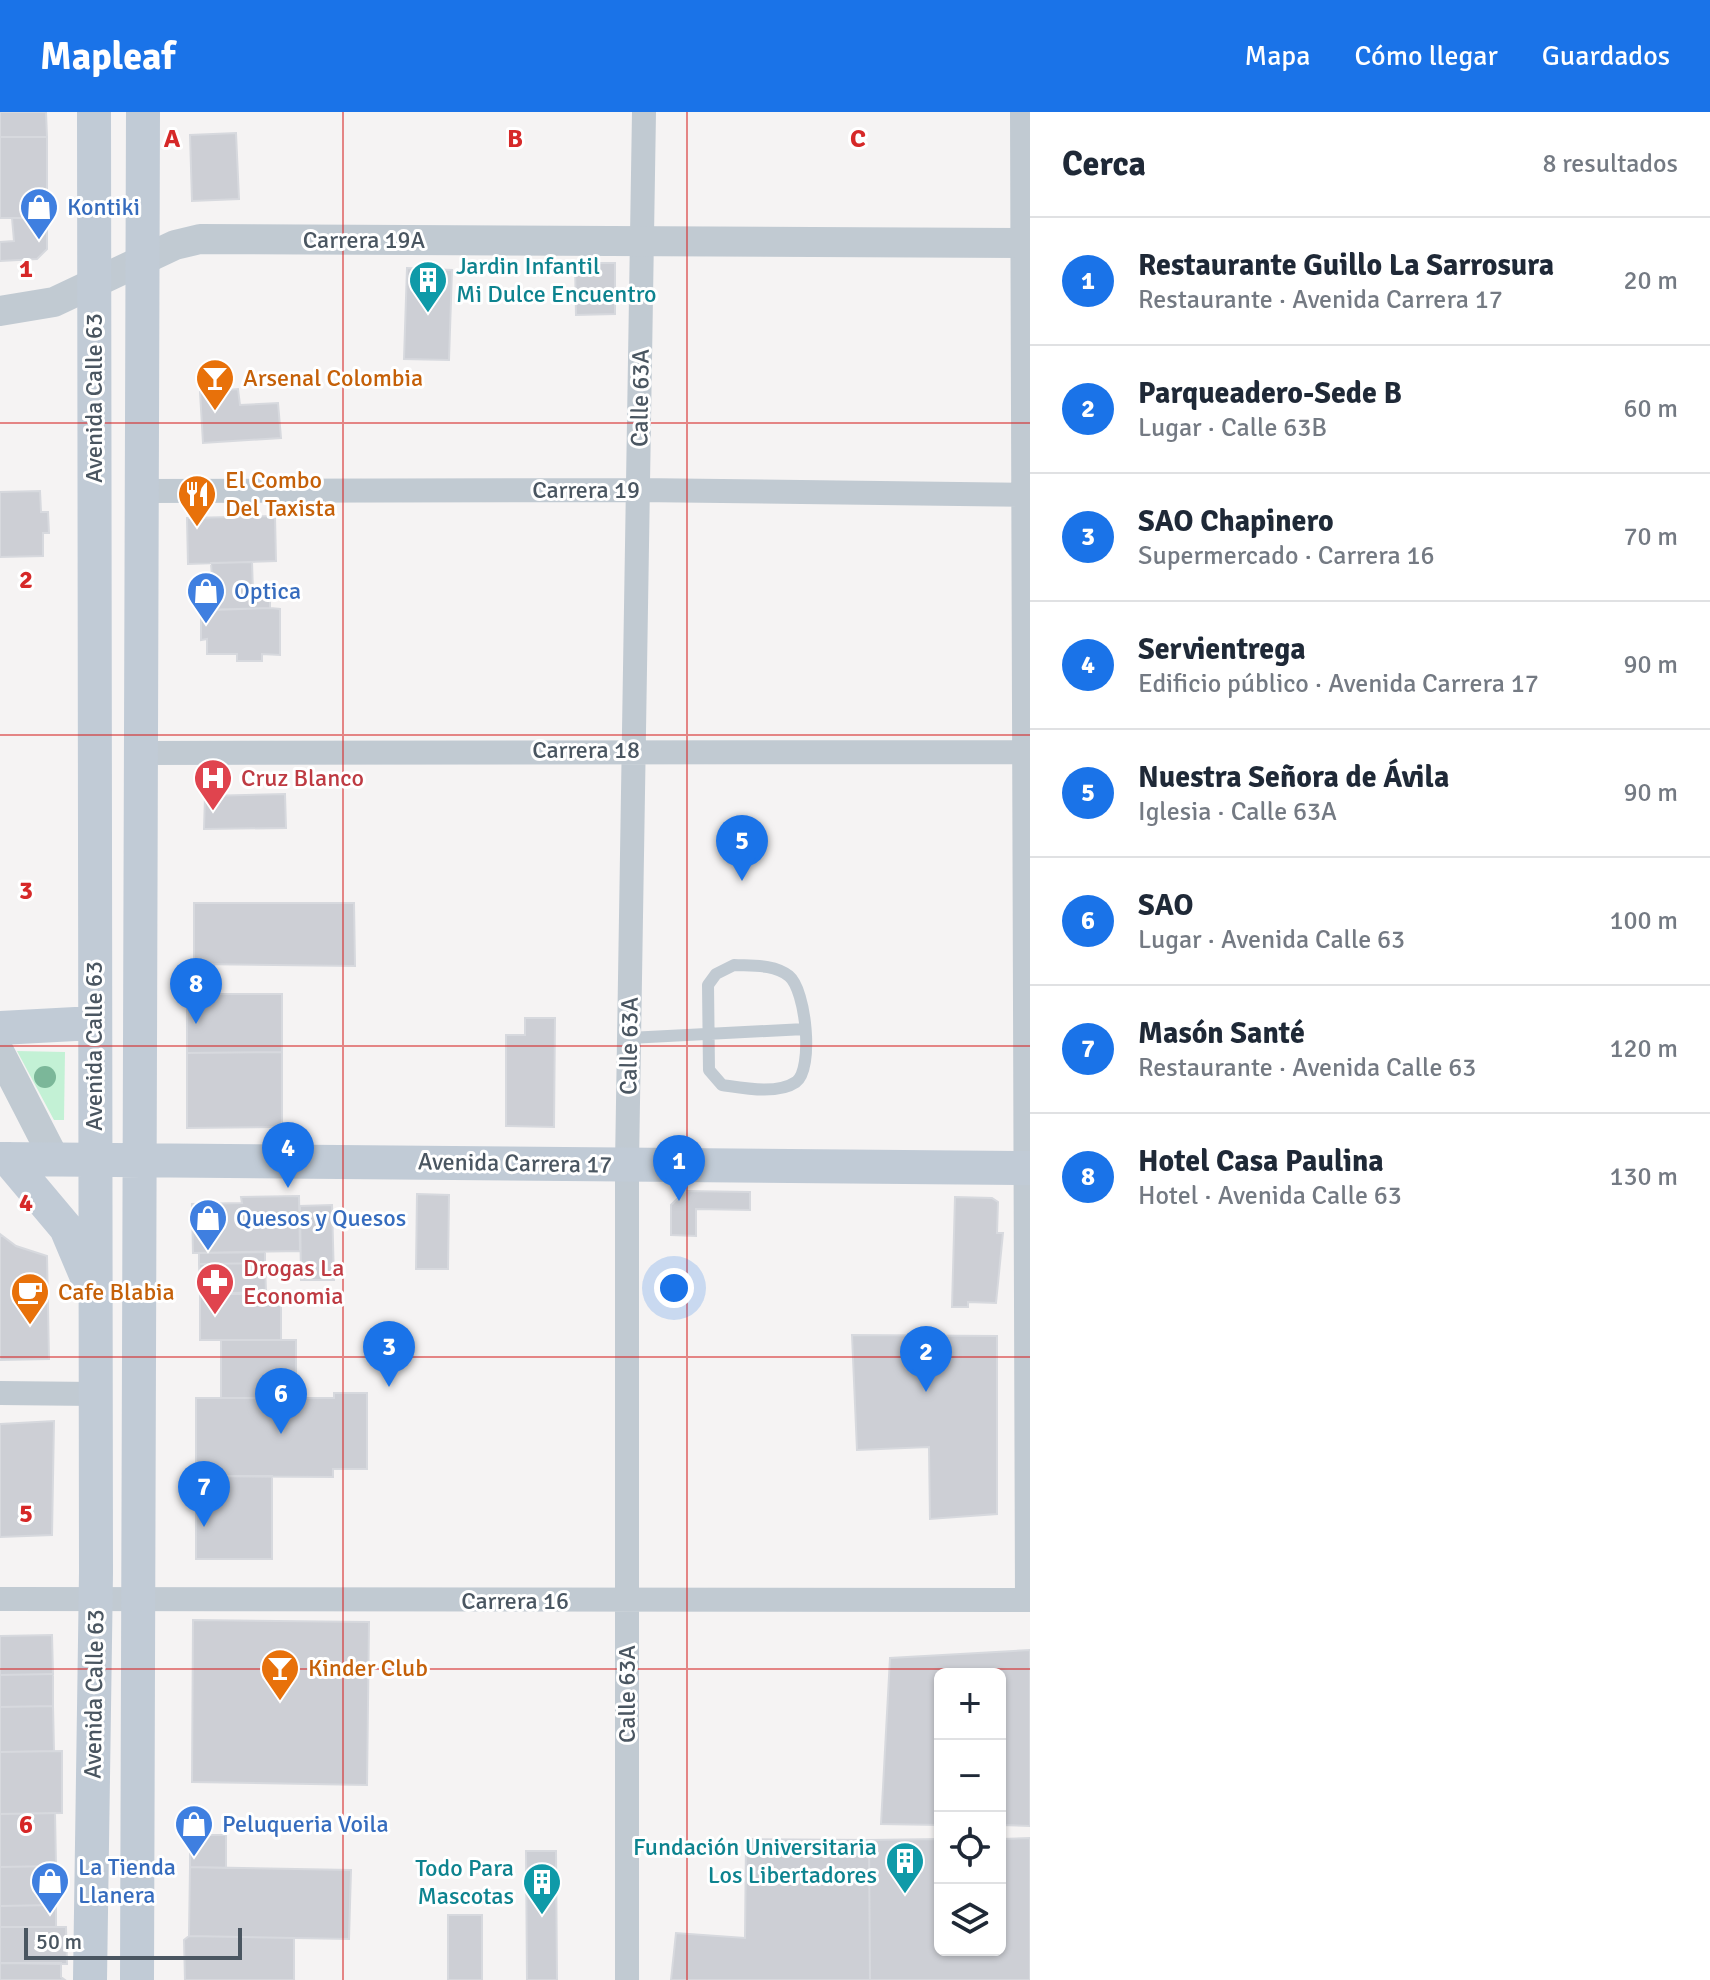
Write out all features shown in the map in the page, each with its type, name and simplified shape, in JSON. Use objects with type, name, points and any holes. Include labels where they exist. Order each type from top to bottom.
[{"type":"main road","name":"Avenida Calle 63","points":[[90,1980],[95,1599],[94,112]]},
{"type":"main road","name":"Avenida Calle 63","points":[[137,1980],[141,1600],[143,112]]},
{"type":"main road","points":[[0,1028],[94,1023]]},
{"type":"main road","points":[[3,1154],[66,1228],[81,1260],[95,1307]]},
{"type":"main road","name":"Avenida Carrera 17","points":[[3,1154],[94,1159],[1027,1168]]},
{"type":"street","name":"Calle 63A","points":[[627,1980],[627,1164],[644,112]]},
{"type":"street","points":[[1022,112],[1026,243],[1028,1600]]},
{"type":"street","name":"Carrera 19A","points":[[0,311],[54,302],[175,245],[200,239],[1026,243]]},
{"type":"street","name":"Carrera 19","points":[[143,491],[638,490],[1026,495]]},
{"type":"street","name":"Carrera 18","points":[[142,753],[634,750],[1027,752]]},
{"type":"street","points":[[0,1053],[54,1158]]},
{"type":"street","points":[[0,1393],[95,1394]]},
{"type":"street","name":"Carrera 16","points":[[0,1599],[1028,1600]]},
{"type":"lane","points":[[734,965],[772,968],[788,976],[798,987],[803,1001],[805,1029],[802,1076],[793,1085],[754,1090],[722,1085],[709,1070],[706,1033],[708,985],[716,974],[734,965]]},
{"type":"lane","points":[[629,1038],[805,1029]]},
{"type":"green space","points":[[17,1051],[65,1052],[64,1120],[54,1120]]},
{"type":"building","points":[[0,112],[46,112],[47,137],[0,137]]},
{"type":"building","points":[[236,133],[239,199],[192,201],[190,135]]},
{"type":"building","points":[[0,137],[47,137],[47,218],[0,218]]},
{"type":"building","points":[[12,218],[47,218],[47,249],[37,259],[0,261],[0,242],[14,241]]},
{"type":"building","points":[[575,263],[615,263],[615,314],[576,315]]},
{"type":"building","name":"Jardin Infantil Mi Dulce Encuentro","points":[[407,268],[452,270],[449,360],[404,359]]},
{"type":"building","points":[[238,389],[240,405],[278,403],[281,438],[203,443],[200,392]]},
{"type":"building","points":[[40,491],[41,512],[48,512],[49,533],[43,533],[43,556],[0,557],[0,492]]},
{"type":"building","points":[[275,516],[276,561],[188,564],[187,518]]},
{"type":"building","points":[[252,562],[253,592],[270,591],[270,608],[213,610],[207,584],[212,578],[211,563]]},
{"type":"building","points":[[280,609],[280,655],[262,654],[262,661],[237,661],[237,654],[207,654],[207,639],[201,640],[201,610]]},
{"type":"building","points":[[285,794],[286,828],[204,829],[205,796]]},
{"type":"building","points":[[194,903],[354,903],[355,966],[194,964]]},
{"type":"building","points":[[187,994],[282,994],[282,1052],[187,1053]]},
{"type":"building","points":[[525,1018],[555,1018],[554,1127],[506,1126],[506,1035],[525,1035]]},
{"type":"building","points":[[282,1052],[282,1127],[187,1128],[187,1053]]},
{"type":"building","points":[[685,1191],[750,1192],[750,1210],[696,1209],[696,1236],[671,1235],[671,1205]]},
{"type":"building","points":[[417,1194],[449,1195],[448,1269],[416,1269]]},
{"type":"building","points":[[299,1196],[300,1251],[193,1253],[192,1204],[242,1203],[241,1197]]},
{"type":"building","points":[[955,1197],[992,1198],[998,1202],[997,1233],[1003,1233],[996,1303],[968,1302],[968,1307],[952,1307]]},
{"type":"building","points":[[332,1205],[334,1280],[301,1280],[300,1206]]},
{"type":"building","points":[[0,1234],[16,1246],[47,1256],[49,1359],[0,1360]]},
{"type":"building","points":[[265,1252],[265,1263],[199,1264],[199,1253]]},
{"type":"building","points":[[265,1263],[266,1292],[200,1294],[199,1264]]},
{"type":"building","points":[[200,1294],[281,1294],[281,1340],[200,1340]]},
{"type":"building","points":[[852,1335],[997,1336],[997,1514],[930,1519],[929,1447],[857,1450]]},
{"type":"building","points":[[221,1340],[296,1340],[296,1398],[221,1398]]},
{"type":"building","points":[[334,1393],[367,1393],[367,1469],[333,1469],[333,1477],[196,1476],[196,1398],[334,1398]]},
{"type":"building","points":[[54,1421],[52,1535],[0,1537],[0,1424]]},
{"type":"building","points":[[196,1476],[272,1476],[272,1559],[196,1559]]},
{"type":"building","name":"Kinder Club","points":[[193,1620],[369,1622],[367,1785],[192,1782]]},
{"type":"building","points":[[52,1635],[53,1674],[0,1675],[0,1636]]},
{"type":"building","points":[[1030,1650],[1030,1826],[1006,1825],[1006,1668],[934,1668],[934,1825],[881,1824],[890,1658]]},
{"type":"building","points":[[53,1674],[53,1706],[0,1707],[0,1675]]},
{"type":"building","points":[[53,1706],[54,1751],[0,1752],[0,1707]]},
{"type":"building","points":[[62,1751],[62,1813],[0,1814],[0,1752]]},
{"type":"building","points":[[55,1813],[56,1866],[0,1867],[0,1814]]},
{"type":"building","points":[[190,1835],[226,1835],[226,1868],[190,1867]]},
{"type":"building","name":"Fundación Universitaria Los Libertadores","points":[[1030,1838],[1030,1980],[870,1980],[869,1840],[934,1839],[934,1956],[1006,1956],[1006,1839]]},
{"type":"building","points":[[746,1839],[869,1840],[870,1980],[671,1980],[676,1933],[745,1938]]},
{"type":"building","name":"Todo Para Mascotas","points":[[526,1851],[556,1851],[557,1980],[527,1980]]},
{"type":"building","points":[[56,1866],[56,1905],[0,1906],[0,1867]]},
{"type":"building","points":[[190,1867],[351,1870],[349,1939],[189,1936]]},
{"type":"building","points":[[56,1905],[56,1927],[0,1927],[0,1906]]},
{"type":"building","name":"Todo Para Mascotas","points":[[448,1915],[482,1915],[482,1980],[448,1980]]},
{"type":"building","points":[[0,1927],[66,1927],[67,1964],[0,1963]]},
{"type":"building","points":[[189,1936],[294,1938],[294,1980],[185,1980],[184,1940]]},
{"type":"building","points":[[0,1963],[61,1963],[61,1977],[65,1980],[0,1980]]},
{"type":"place","name":"Kontiki","points":[[39,241]]},
{"type":"place","name":"Jardin Infantil Mi Dulce Encuentro","points":[[428,314]]},
{"type":"place","name":"Arsenal Colombia","points":[[215,412]]},
{"type":"place","name":"El Combo Del Taxista","points":[[197,528]]},
{"type":"place","name":"Optica","points":[[206,625]]},
{"type":"place","name":"Cruz Blanco","points":[[213,812]]},
{"type":"place","name":"Nuestra Señora de Ávila","points":[[742,881]]},
{"type":"place","name":"Hotel Casa Paulina","points":[[196,1024]]},
{"type":"place","name":"Servientrega","points":[[288,1188]]},
{"type":"place","name":"Restaurante Guillo La Sarrosura","points":[[679,1201]]},
{"type":"place","name":"Quesos y Quesos","points":[[208,1252]]},
{"type":"place","name":"Drogas La Economia","points":[[215,1316]]},
{"type":"place","name":"Cafe Blabia","points":[[30,1326]]},
{"type":"place","name":"SAO Chapinero","points":[[389,1387]]},
{"type":"place","name":"Parqueadero-Sede B","points":[[926,1392]]},
{"type":"place","name":"SAO","points":[[281,1434]]},
{"type":"place","name":"Masón Santé","points":[[204,1527]]},
{"type":"place","name":"Kinder Club","points":[[280,1702]]},
{"type":"place","name":"Peluqueria Voila","points":[[194,1858]]},
{"type":"place","name":"Fundación Universitaria Los Libertadores","points":[[905,1895]]},
{"type":"place","name":"La Tienda Llanera","points":[[50,1915]]},
{"type":"place","name":"Todo Para Mascotas","points":[[542,1916]]}]
